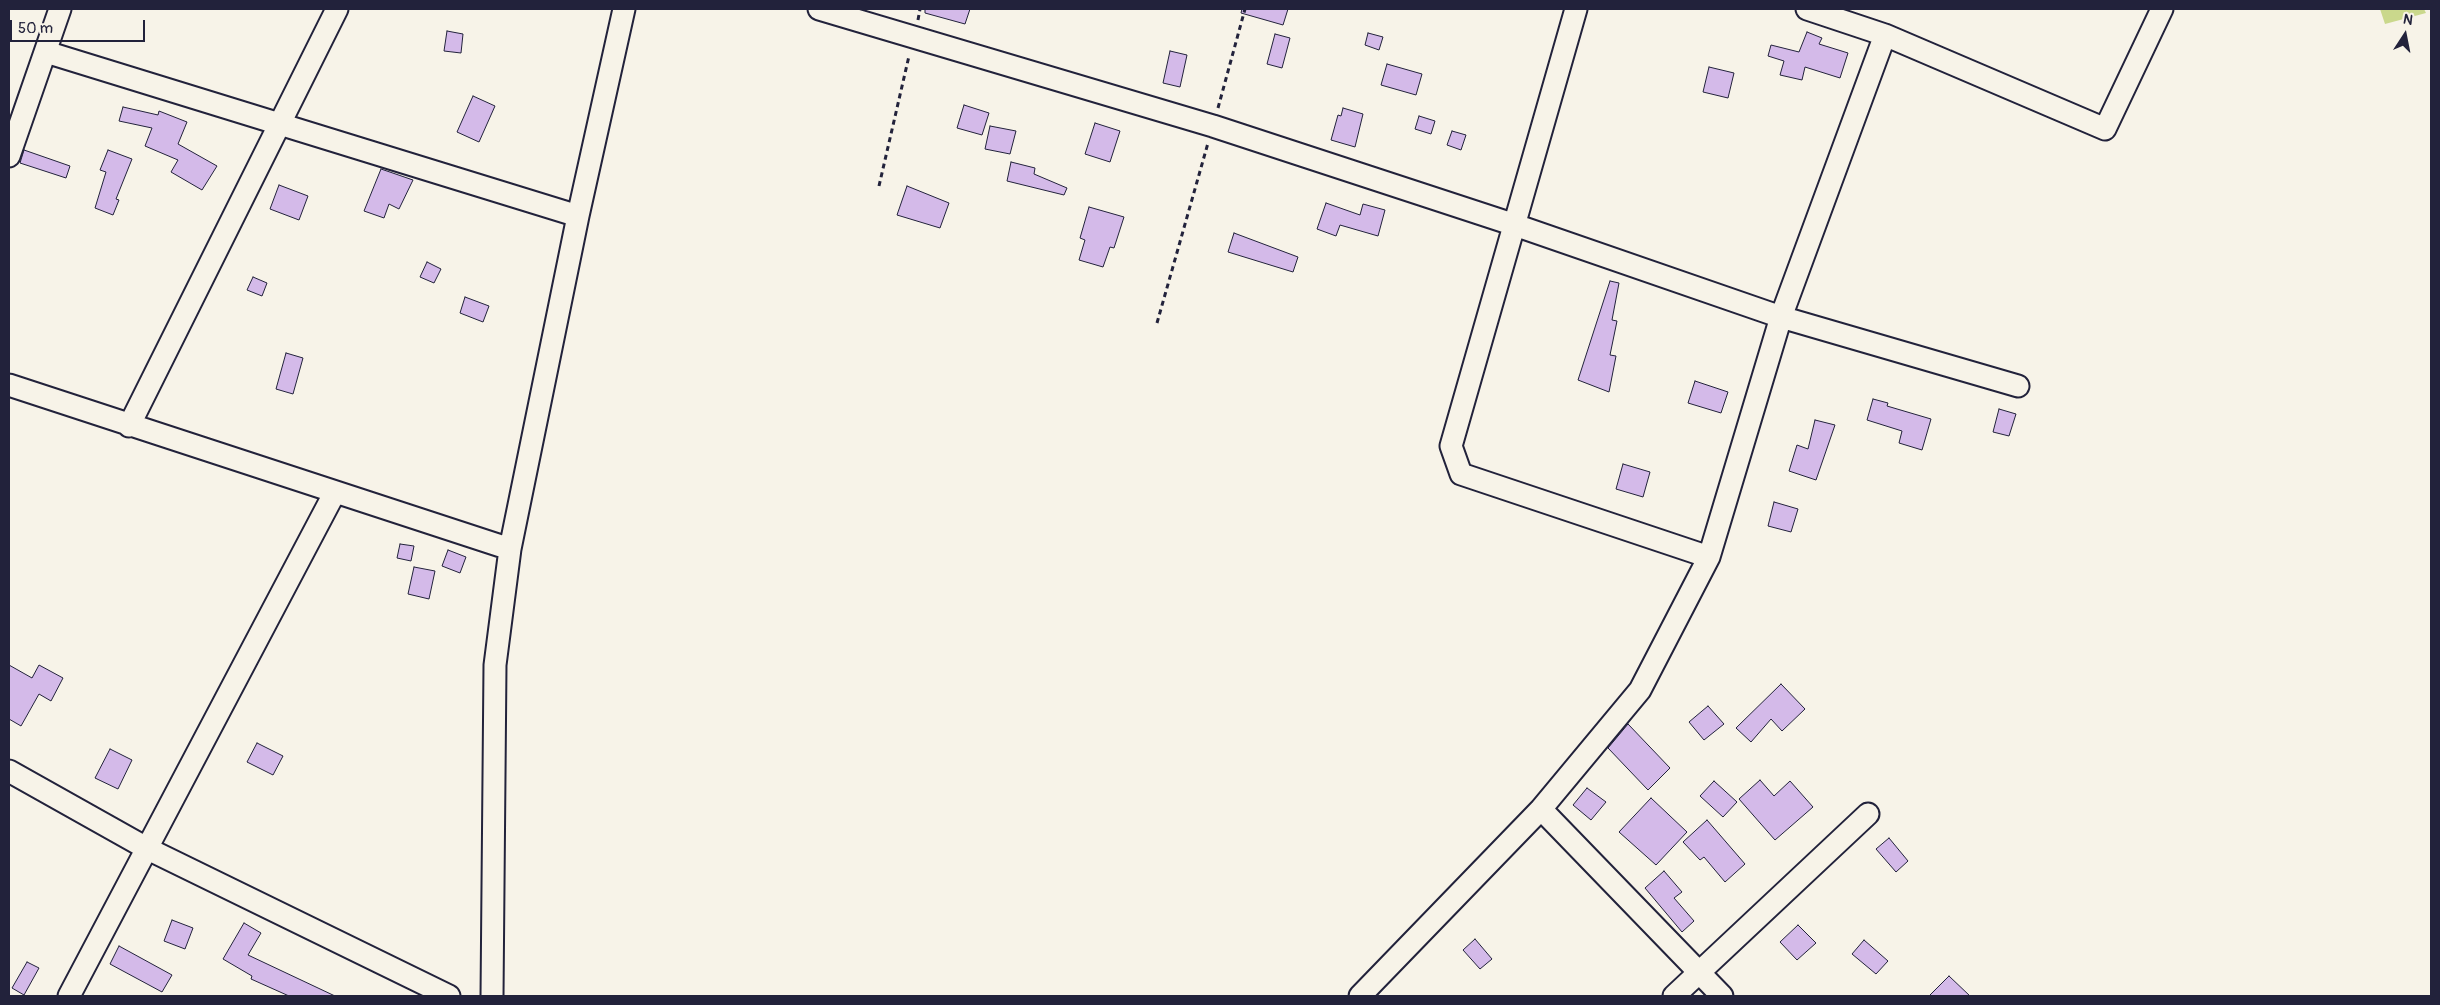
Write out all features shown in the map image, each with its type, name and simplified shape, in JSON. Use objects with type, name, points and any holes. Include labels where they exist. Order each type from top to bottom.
[{"type":"street","points":[[9,156],[60,9]]},
{"type":"street","points":[[129,426],[337,9]]},
{"type":"street","points":[[492,996],[495,665],[510,549],[578,216],[624,9]]},
{"type":"street","points":[[819,9],[1213,126],[1515,225],[1781,317],[2018,386]]},
{"type":"street","points":[[1576,9],[1451,446],[1462,474],[1709,557]]},
{"type":"street","points":[[1807,9],[1885,35],[2105,129],[2162,9]]},
{"type":"street","points":[[1360,996],[1541,809],[1640,690],[1709,557],[1781,317],[1885,35]]},
{"type":"street","points":[[46,52],[578,216]]},
{"type":"street","points":[[9,385],[129,426],[510,549]]},
{"type":"street","points":[[69,996],[335,492]]},
{"type":"street","points":[[9,771],[148,849],[449,996]]},
{"type":"street","points":[[1541,809],[1722,996]]},
{"type":"street","points":[[1674,996],[1868,814]]},
{"type":"path","points":[[879,186],[920,9]]},
{"type":"path","points":[[1157,323],[1245,9]]},
{"type":"green space","points":[[2380,9],[2424,9],[2426,13],[2385,24]]},
{"type":"building","points":[[925,9],[970,9],[965,24],[925,13]]},
{"type":"building","points":[[1242,9],[1288,9],[1283,25],[1241,13]]},
{"type":"building","points":[[447,31],[463,34],[461,53],[444,51]]},
{"type":"building","points":[[1807,32],[1822,38],[1819,44],[1848,53],[1840,78],[1805,67],[1802,80],[1780,75],[1784,61],[1768,56],[1771,45],[1799,52]]},
{"type":"building","points":[[1368,33],[1383,37],[1379,50],[1365,45]]},
{"type":"building","points":[[1275,34],[1290,38],[1282,68],[1267,64]]},
{"type":"building","points":[[1170,51],[1187,55],[1180,87],[1163,83]]},
{"type":"building","points":[[1387,64],[1422,74],[1416,95],[1381,85]]},
{"type":"building","points":[[1709,67],[1734,73],[1728,98],[1703,92]]},
{"type":"building","points":[[473,96],[495,106],[479,142],[457,132]]},
{"type":"building","points":[[964,105],[989,113],[982,135],[957,128]]},
{"type":"building","points":[[123,107],[158,115],[159,111],[187,122],[178,144],[217,166],[202,190],[171,172],[178,160],[145,146],[152,128],[119,121]]},
{"type":"building","points":[[1343,108],[1363,114],[1355,147],[1331,140],[1338,115],[1341,116]]},
{"type":"building","points":[[1419,116],[1435,121],[1431,134],[1415,129]]},
{"type":"building","points":[[1095,123],[1120,131],[1110,162],[1085,154]]},
{"type":"building","points":[[990,126],[1016,131],[1010,154],[985,149]]},
{"type":"building","points":[[1452,131],[1466,135],[1461,150],[1447,145]]},
{"type":"building","points":[[24,150],[70,166],[66,178],[20,163]]},
{"type":"building","points":[[108,150],[132,159],[116,199],[119,200],[113,215],[95,208],[106,172],[100,170]]},
{"type":"building","points":[[1011,162],[1035,168],[1034,174],[1067,188],[1064,195],[1007,181]]},
{"type":"building","points":[[381,169],[413,180],[399,209],[389,204],[384,218],[364,211]]},
{"type":"building","points":[[279,185],[308,196],[299,220],[270,209]]},
{"type":"building","points":[[907,186],[949,203],[940,228],[897,215]]},
{"type":"building","points":[[1326,203],[1360,215],[1363,204],[1385,210],[1378,236],[1340,225],[1336,236],[1317,229]]},
{"type":"building","points":[[1089,207],[1124,217],[1114,248],[1110,247],[1103,267],[1079,260],[1085,240],[1080,238]]},
{"type":"building","points":[[1234,233],[1298,257],[1293,272],[1228,252]]},
{"type":"building","points":[[427,262],[441,269],[434,283],[420,277]]},
{"type":"building","points":[[253,277],[267,283],[262,296],[247,290]]},
{"type":"building","points":[[1610,281],[1619,283],[1612,320],[1617,321],[1610,355],[1616,356],[1609,392],[1578,380]]},
{"type":"building","points":[[465,297],[489,306],[483,322],[460,313]]},
{"type":"building","points":[[286,353],[303,358],[293,394],[276,389]]},
{"type":"building","points":[[1695,381],[1728,392],[1721,413],[1688,403]]},
{"type":"building","points":[[1873,399],[1888,403],[1887,406],[1931,419],[1922,450],[1899,443],[1902,431],[1867,420]]},
{"type":"building","points":[[1999,409],[2016,414],[2009,436],[1993,432]]},
{"type":"building","points":[[1815,420],[1835,425],[1816,480],[1789,471],[1797,445],[1808,449]]},
{"type":"building","points":[[1623,464],[1650,472],[1643,497],[1616,489]]},
{"type":"building","points":[[1774,502],[1798,509],[1791,532],[1768,526]]},
{"type":"building","points":[[400,544],[414,546],[411,561],[397,558]]},
{"type":"building","points":[[448,550],[466,557],[460,573],[442,566]]},
{"type":"building","points":[[414,567],[435,571],[429,599],[408,594]]},
{"type":"building","points":[[9,665],[32,678],[39,665],[63,678],[51,701],[39,694],[21,726],[9,719]]},
{"type":"building","points":[[1781,684],[1805,709],[1782,731],[1771,719],[1751,742],[1736,728]]},
{"type":"building","points":[[1708,706],[1724,724],[1704,740],[1689,722]]},
{"type":"building","points":[[1628,724],[1670,768],[1648,790],[1608,748]]},
{"type":"building","points":[[257,743],[283,756],[273,775],[247,762]]},
{"type":"building","points":[[110,749],[132,760],[118,789],[95,778]]},
{"type":"building","points":[[1760,780],[1774,796],[1790,781],[1813,807],[1775,840],[1739,799]]},
{"type":"building","points":[[1714,781],[1737,802],[1723,817],[1700,796]]},
{"type":"building","points":[[1587,788],[1606,802],[1591,820],[1573,805]]},
{"type":"building","points":[[1651,798],[1687,832],[1656,865],[1619,832]]},
{"type":"building","points":[[1707,820],[1745,864],[1725,882],[1704,857],[1700,860],[1683,842]]},
{"type":"building","points":[[1889,838],[1908,861],[1896,872],[1876,849]]},
{"type":"building","points":[[1664,871],[1682,892],[1674,898],[1694,921],[1682,932],[1645,888]]},
{"type":"building","points":[[172,920],[193,928],[185,949],[164,941]]},
{"type":"building","points":[[244,923],[261,933],[248,955],[335,996],[289,996],[251,979],[252,976],[223,959]]},
{"type":"building","points":[[1798,925],[1816,943],[1797,960],[1780,942]]},
{"type":"building","points":[[1475,939],[1492,959],[1480,969],[1463,950]]},
{"type":"building","points":[[1864,940],[1888,961],[1876,974],[1852,954]]},
{"type":"building","points":[[119,946],[172,975],[162,992],[110,964]]},
{"type":"building","points":[[27,962],[39,968],[24,995],[12,988]]},
{"type":"building","points":[[1949,976],[1970,996],[1929,996]]}]
